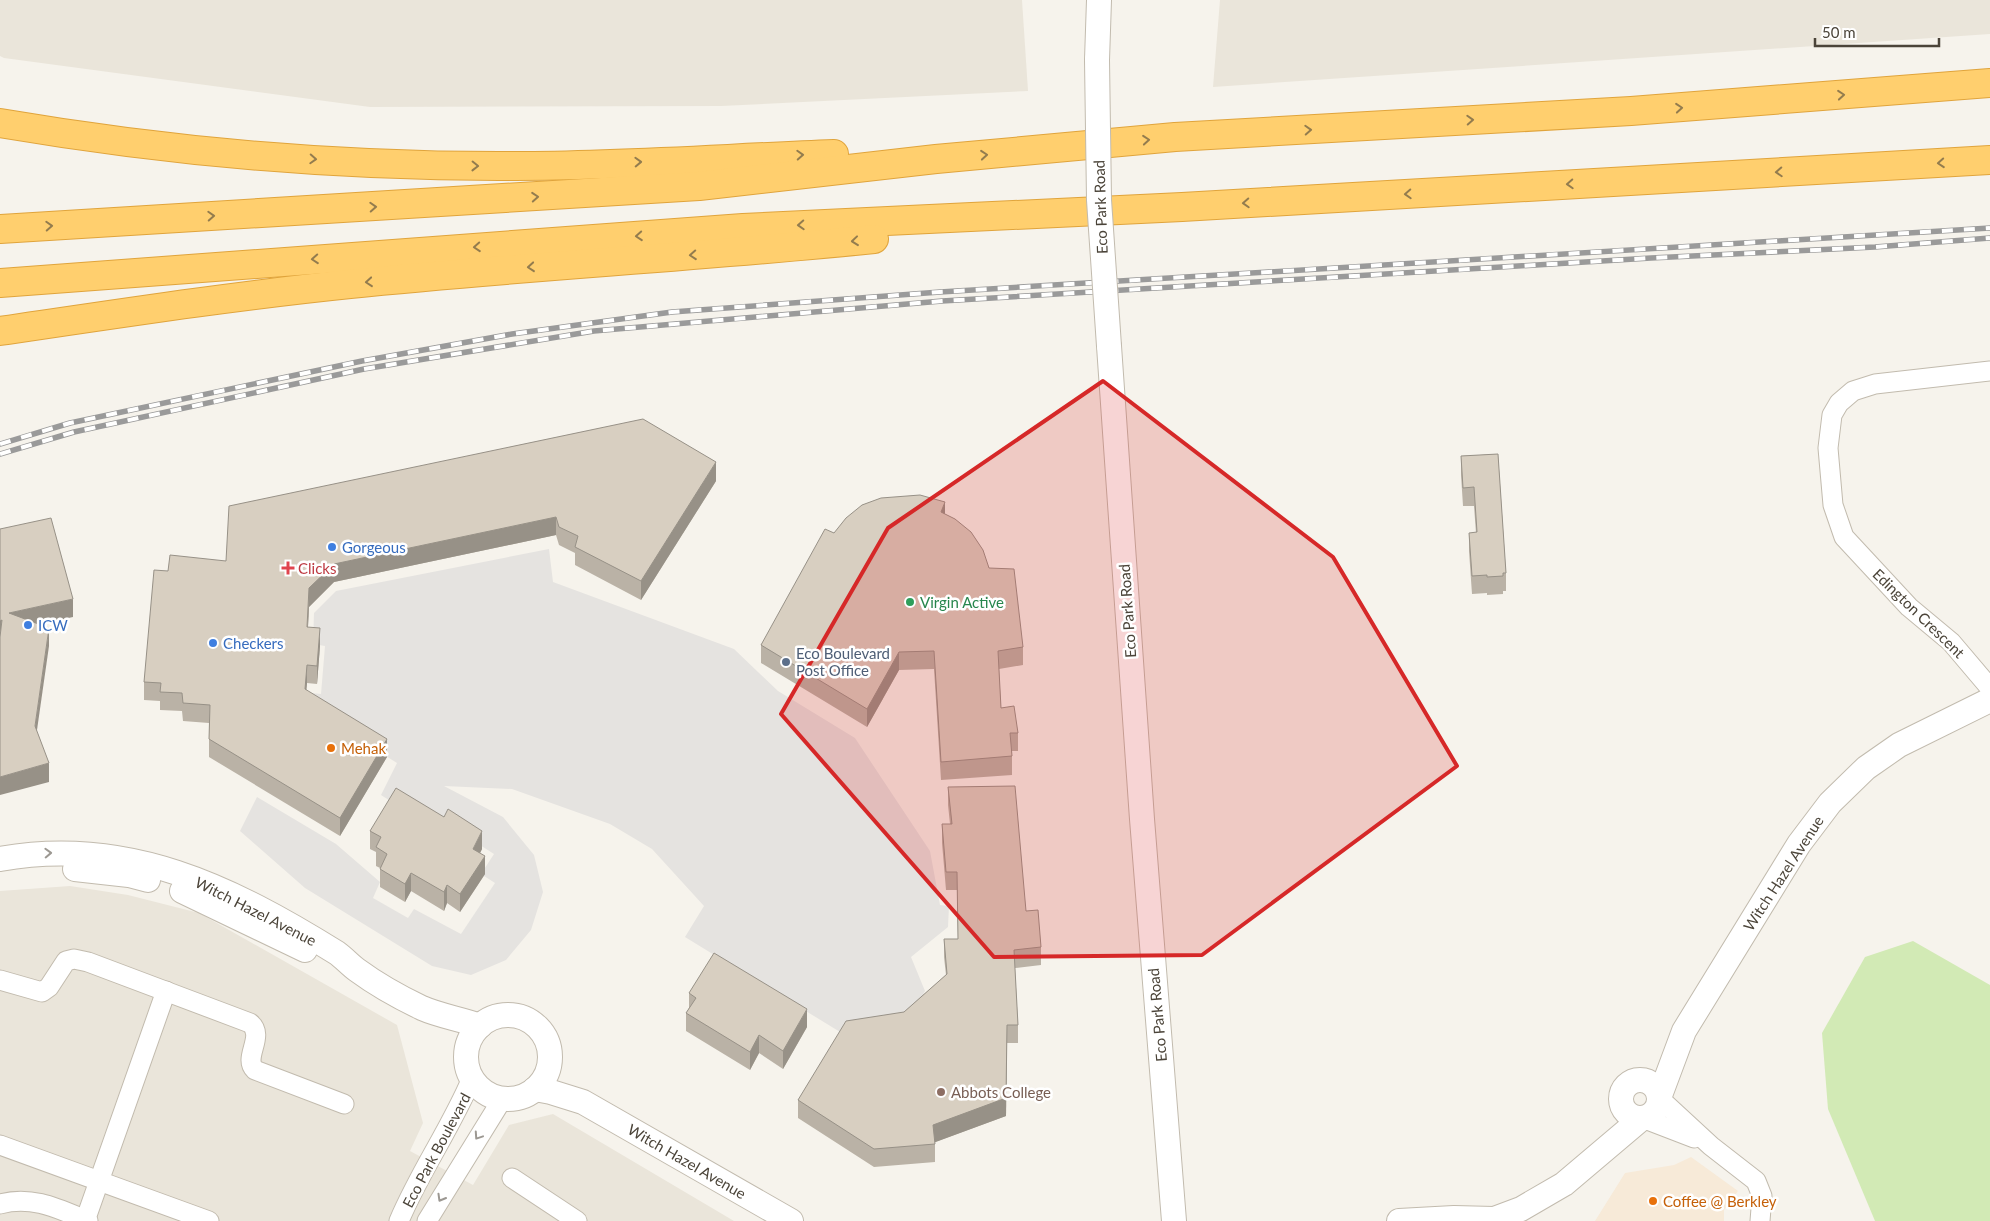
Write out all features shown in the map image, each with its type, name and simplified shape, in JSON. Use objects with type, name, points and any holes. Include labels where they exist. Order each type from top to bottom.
[{"type":"highway","points":[[0,229],[698,186],[936,159],[1175,137],[1631,111],[1990,83]]},
{"type":"highway","points":[[0,106],[212,152]]},
{"type":"highway","points":[[0,123],[100,140],[212,152],[466,166],[516,166],[875,153],[936,159]]},
{"type":"highway","points":[[0,283],[743,228],[1182,207],[1990,160]]},
{"type":"highway","points":[[0,331],[159,308],[349,284],[536,267],[774,250],[1182,207]]},
{"type":"street","name":"Eco Park Road","points":[[1099,0],[1097,60],[1099,200],[1142,819],[1174,1221]]},
{"type":"street","name":"Edington Crescent","points":[[1990,371],[1875,384],[1853,391],[1839,403],[1832,415],[1828,448],[1833,505],[1844,537],[1909,607],[1951,642],[1990,688]]},
{"type":"street","name":"Witch Hazel Avenue","points":[[1640,1080],[1684,1031],[1799,844],[1830,802],[1866,768],[1899,745],[1990,700]]},
{"type":"street","name":"Witch Hazel Avenue","points":[[0,858],[48,852],[68,853],[132,859],[173,870],[220,889],[277,918],[339,954],[358,971],[424,1008],[480,1026]]},
{"type":"street","name":"Witch Hazel Avenue","points":[[0,875],[47,868],[84,869],[129,875],[196,896],[338,966],[358,971]]},
{"type":"street","points":[[0,980],[42,992],[49,987],[66,961],[74,959],[166,991],[253,1025],[256,1035],[251,1062],[255,1070],[344,1104]]},
{"type":"street","points":[[0,1204],[16,1201],[38,1202],[86,1221],[166,991]]},
{"type":"street","name":"Witch Hazel Avenue","points":[[424,1008],[466,1052]]},
{"type":"street","points":[[511,1015],[524,1018],[543,1033],[549,1046],[550,1060],[548,1071],[535,1089],[520,1097],[503,1098],[491,1095],[472,1078],[466,1061],[466,1052],[473,1034],[480,1026],[500,1016],[511,1015]]},
{"type":"street","name":"Witch Hazel Avenue","points":[[1659,1098],[1684,1031]]},
{"type":"street","name":"Witch Hazel Avenue","points":[[550,1060],[583,1102]]},
{"type":"street","name":"Eco Park Boulevard","points":[[399,1221],[411,1192],[461,1105],[472,1078]]},
{"type":"street","points":[[1596,1158],[1617,1117],[1625,1087],[1634,1080],[1651,1083],[1659,1098],[1711,1146],[1756,1181],[1762,1196],[1760,1221]]},
{"type":"street","name":"Witch Hazel Avenue","points":[[535,1089],[583,1102],[791,1221]]},
{"type":"street","name":"Eco Park Boulevard","points":[[427,1221],[503,1098]]},
{"type":"street","points":[[1399,1221],[1454,1218],[1492,1220],[1521,1209],[1552,1192],[1596,1158],[1642,1118],[1652,1113],[1658,1104],[1659,1098]]},
{"type":"street","points":[[1622,1102],[1631,1115],[1711,1146]]},
{"type":"street","points":[[0,1145],[209,1221]]},
{"type":"street","points":[[512,1178],[577,1221]]},
{"type":"highlighted area","points":[[1103,381],[1333,557],[1457,766],[1202,955],[994,957],[781,714],[888,528]]},
{"type":"shaded area","points":[[0,0],[1022,0],[1028,91],[721,106],[370,107],[4,58],[0,56]]},
{"type":"shaded area","points":[[1220,0],[1990,0],[1990,34],[1213,87]]},
{"type":"shaded area","points":[[549,549],[553,582],[734,649],[778,691],[855,738],[930,851],[940,905],[949,906],[948,927],[911,957],[925,991],[904,1029],[845,1035],[685,937],[704,906],[652,849],[610,824],[512,789],[444,786],[503,817],[534,855],[543,892],[531,930],[506,960],[471,975],[432,966],[305,888],[240,831],[257,797],[336,844],[380,882],[373,898],[408,918],[414,909],[461,934],[495,883],[481,874],[494,854],[444,822],[439,832],[381,795],[397,763],[309,708],[311,693],[321,694],[325,646],[313,644],[314,613],[336,591]]},
{"type":"shaded area","points":[[70,886],[128,895],[199,913],[397,1025],[423,1123],[410,1151],[473,1185],[509,1125],[553,1114],[734,1221],[0,1221],[0,891]]},
{"type":"shaded area","points":[[1691,1157],[1738,1191],[1724,1210],[1724,1221],[1595,1221],[1625,1173],[1674,1165]]},
{"type":"green space","points":[[1913,941],[1990,985],[1990,1221],[1875,1221],[1828,1109],[1822,1033],[1865,957]]},
{"type":"building","points":[[643,419],[716,462],[641,581],[575,547],[578,536],[559,527],[556,517],[334,564],[309,588],[307,627],[320,628],[317,666],[307,665],[305,689],[387,739],[340,818],[209,739],[210,705],[183,703],[182,693],[160,692],[161,683],[144,682],[154,570],[168,571],[170,555],[226,561],[229,506]]},
{"type":"building","points":[[1498,454],[1506,573],[1503,573],[1503,576],[1472,576],[1469,533],[1477,532],[1474,487],[1463,488],[1461,456]]},
{"type":"building","points":[[920,495],[945,502],[941,512],[955,519],[971,532],[983,550],[989,568],[1014,569],[1023,647],[998,651],[1001,708],[1014,706],[1018,733],[1010,733],[1012,756],[941,762],[934,651],[899,652],[867,709],[761,645],[825,529],[834,533],[846,518],[862,505],[881,498]]},
{"type":"building","points":[[51,518],[73,599],[9,613],[49,628],[35,726],[49,763],[0,777],[0,637],[2,620],[0,621],[0,529]]},
{"type":"building","points":[[1015,786],[1026,911],[1038,910],[1041,947],[1014,950],[1018,1025],[1007,1025],[1006,1098],[933,1125],[935,1144],[874,1149],[798,1100],[846,1021],[904,1012],[947,974],[944,939],[958,939],[957,872],[946,872],[942,824],[952,824],[948,787]]},
{"type":"building","points":[[396,788],[444,817],[448,809],[482,831],[473,849],[485,856],[460,894],[447,885],[444,892],[411,873],[405,884],[380,869],[387,854],[376,847],[381,837],[370,831]]},
{"type":"building","points":[[714,953],[807,1009],[783,1051],[759,1035],[750,1052],[686,1013],[696,998],[689,993]]},
{"type":"railway","points":[[0,444],[70,423],[362,361],[512,334],[672,312],[940,292],[1990,228]]},
{"type":"railway","points":[[0,454],[74,432],[364,369],[594,331],[942,301],[1651,258],[1875,247],[1990,238]]},
{"type":"place","name":"Gorgeous","points":[[332,547]]},
{"type":"place","name":"Clicks","points":[[288,568]]},
{"type":"place","name":"Virgin Active","points":[[910,602]]},
{"type":"place","name":"ICW","points":[[28,625]]},
{"type":"place","name":"Checkers","points":[[213,643]]},
{"type":"place","name":"Eco Boulevard Post Office","points":[[786,662]]},
{"type":"place","name":"Mehak","points":[[331,748]]},
{"type":"place","name":"Abbots College","points":[[941,1092]]},
{"type":"place","name":"Coffee @ Berkley","points":[[1653,1201]]}]
